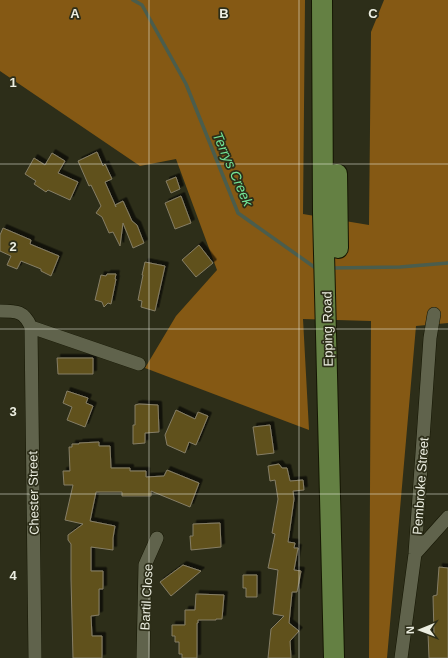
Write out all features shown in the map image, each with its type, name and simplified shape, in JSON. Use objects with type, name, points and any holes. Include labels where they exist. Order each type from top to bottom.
[{"type":"main road","name":"Epping Road","points":[[322,0],[345,658]]},
{"type":"main road","name":"Epping Road","points":[[330,213],[336,0]]},
{"type":"main road","name":"Epping Road","points":[[334,330],[334,658]]},
{"type":"street","points":[[0,311],[13,311],[21,313],[27,318],[31,327],[139,364]]},
{"type":"street","name":"Pembroke Street","points":[[401,658],[415,554],[430,338],[434,314]]},
{"type":"street","name":"Chester Street","points":[[31,327],[35,658]]},
{"type":"street","points":[[415,554],[448,517]]},
{"type":"street","name":"Bartil Close","points":[[143,658],[145,566],[157,538]]},
{"type":"shaded area","points":[[0,0],[305,0],[303,214],[369,225],[371,32],[384,0],[448,0],[448,323],[416,326],[387,658],[369,658],[371,321],[303,319],[309,430],[145,368],[176,316],[217,270],[176,159],[140,166],[0,71]]},
{"type":"building","points":[[97,152],[103,166],[105,164],[112,179],[105,182],[115,205],[123,201],[132,221],[137,225],[144,243],[133,248],[123,223],[120,246],[113,232],[109,233],[102,217],[96,213],[101,206],[91,185],[89,186],[78,161]]},
{"type":"building","points":[[52,153],[65,161],[58,173],[78,182],[70,200],[48,190],[46,192],[34,184],[36,181],[25,174],[34,158],[45,165]]},
{"type":"building","points":[[176,177],[180,189],[171,193],[166,181]]},
{"type":"building","points":[[181,196],[191,223],[175,229],[165,203]]},
{"type":"building","points":[[3,228],[31,240],[30,244],[59,256],[51,276],[41,271],[41,269],[21,261],[17,269],[7,265],[11,256],[0,251],[0,235]]},
{"type":"building","points":[[199,245],[213,263],[196,277],[182,260]]},
{"type":"building","points":[[145,262],[165,266],[155,311],[141,307],[142,301],[138,300]]},
{"type":"building","points":[[107,274],[116,274],[116,279],[111,304],[108,303],[104,307],[102,302],[95,300],[101,275],[106,276]]},
{"type":"building","points":[[57,358],[93,358],[93,374],[58,374]]},
{"type":"building","points":[[67,391],[88,398],[86,403],[93,406],[85,427],[67,420],[72,407],[63,403]]},
{"type":"building","points":[[135,405],[158,405],[159,432],[145,433],[145,443],[133,444]]},
{"type":"building","points":[[176,410],[195,419],[198,412],[208,416],[196,445],[189,442],[185,453],[167,445],[165,435]]},
{"type":"building","points":[[270,425],[274,453],[257,455],[253,427]]},
{"type":"building","points":[[99,442],[99,446],[110,446],[111,468],[130,468],[130,471],[146,471],[146,477],[164,476],[167,470],[199,483],[190,507],[151,491],[151,496],[122,496],[122,492],[96,492],[90,521],[115,526],[113,550],[91,547],[91,571],[103,571],[103,589],[99,589],[99,615],[91,616],[92,636],[102,636],[102,658],[73,658],[71,544],[68,540],[68,535],[83,524],[65,520],[73,485],[64,485],[63,471],[70,471],[69,447],[72,447],[72,444]]},
{"type":"building","points":[[279,464],[282,468],[287,468],[290,481],[303,480],[304,490],[293,491],[294,499],[288,542],[295,543],[294,548],[298,548],[294,570],[301,571],[297,592],[292,592],[289,623],[299,631],[290,641],[291,658],[268,658],[271,629],[284,616],[273,614],[278,570],[268,568],[275,534],[272,533],[278,499],[275,480],[270,481],[268,466]]},
{"type":"building","points":[[220,523],[221,547],[191,550],[190,536],[193,536],[193,524]]},
{"type":"building","points":[[183,565],[201,571],[171,596],[160,582]]},
{"type":"building","points":[[439,567],[448,568],[448,658],[429,658],[428,633],[434,633],[433,596],[437,595]]},
{"type":"building","points":[[243,575],[257,575],[257,597],[246,597],[246,588],[243,588]]},
{"type":"building","points":[[196,594],[224,595],[222,619],[198,620],[197,658],[182,658],[182,654],[179,654],[179,642],[175,642],[175,636],[172,636],[172,625],[185,625],[185,610],[195,610]]},
{"type":"waterway","name":"Terrys Creek","points":[[133,0],[142,5],[186,84],[238,213],[317,269]]},
{"type":"waterway","name":"Terrys Creek","points":[[331,268],[400,267],[448,263]]}]
